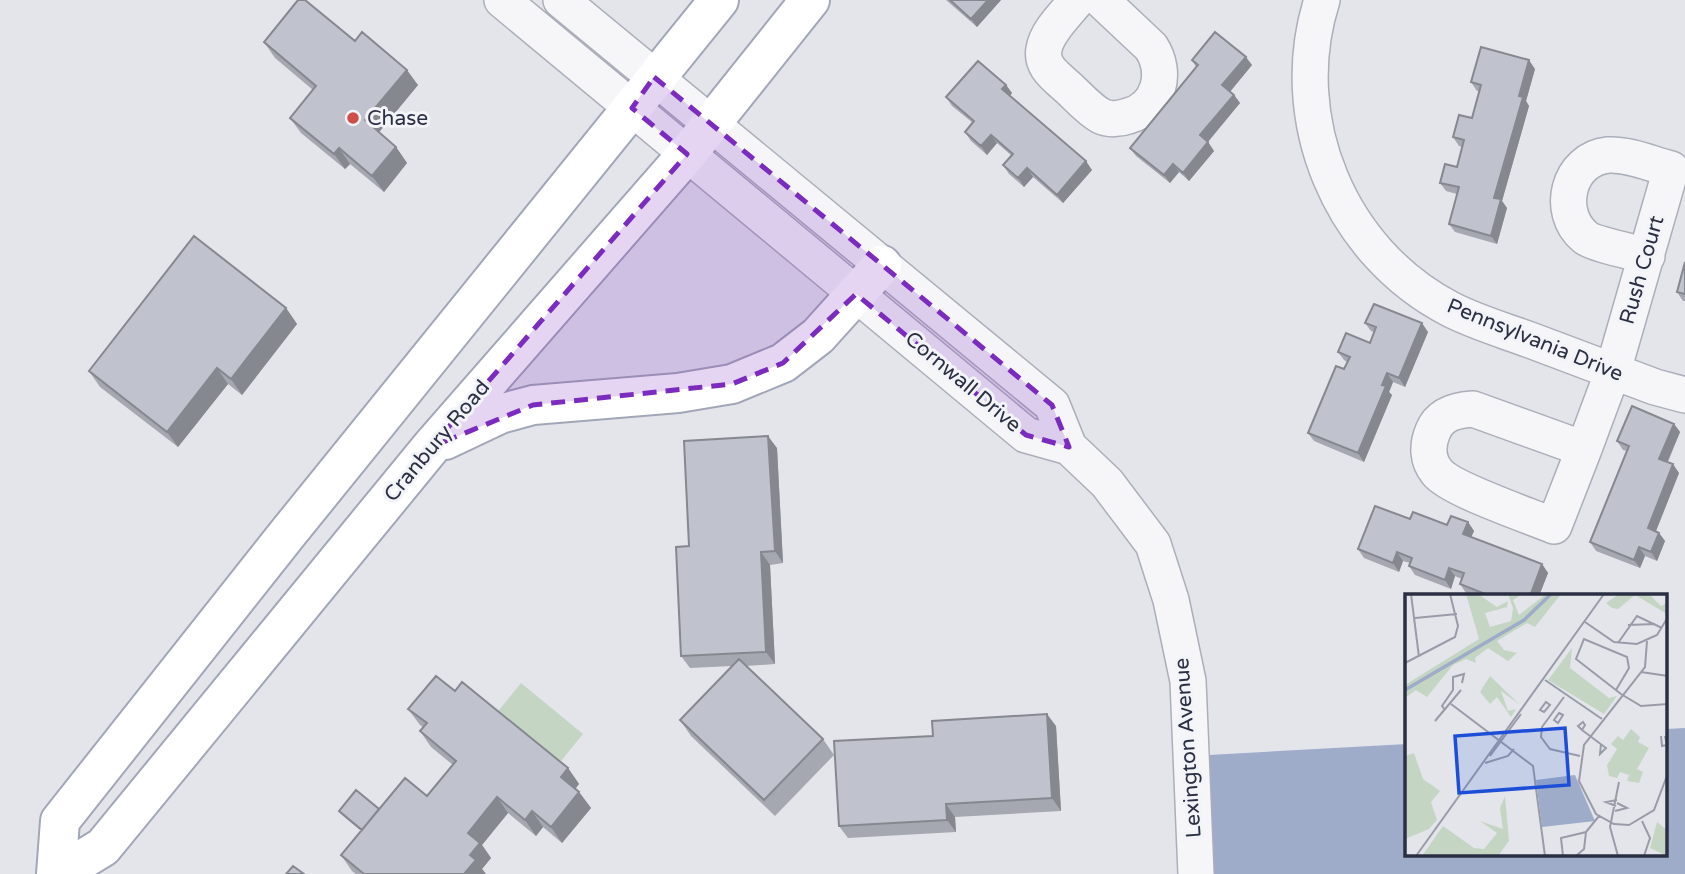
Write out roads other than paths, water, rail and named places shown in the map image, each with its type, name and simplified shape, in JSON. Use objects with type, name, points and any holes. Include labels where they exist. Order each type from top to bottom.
[{"type":"main road","name":"Cranbury Road","points":[[57,874],[60,821],[288,533],[632,108],[654,77],[719,0]]},
{"type":"main road","name":"Cranbury Road","points":[[57,874],[103,847],[431,447],[687,154],[810,0]]},
{"type":"main road","points":[[431,447],[500,414],[533,405],[678,393],[732,384],[783,363],[818,336],[882,265]]},
{"type":"street","name":"Cornwall Drive","points":[[502,0],[1026,435],[1069,447]]},
{"type":"street","name":"Cornwall Drive","points":[[561,0],[1052,405],[1069,447]]},
{"type":"street","points":[[1077,0],[1051,33],[1044,47],[1044,59],[1048,70],[1102,116],[1119,119],[1137,114],[1148,106],[1158,90],[1161,73],[1151,47],[1101,0]]},
{"type":"street","name":"Pennsylvania Drive","points":[[1322,0],[1313,36],[1310,64],[1313,118],[1327,171],[1351,219],[1367,241],[1406,280],[1452,310],[1613,371],[1685,395]]},
{"type":"street","name":"Rush Court","points":[[1584,449],[1613,371],[1647,256],[1671,169],[1622,155],[1605,155],[1591,161],[1580,170],[1572,182],[1568,196],[1574,224],[1586,239],[1647,256]]},
{"type":"street","name":"Lexington Avenue","points":[[1069,447],[1107,482],[1153,544],[1171,600],[1188,681],[1196,874]]},
{"type":"water","points":[[1685,728],[1685,874],[1196,874],[1191,756],[1405,744],[1405,856],[1668,856],[1668,729]]},
{"type":"place","name":"Chase","points":[[353,118]]}]
